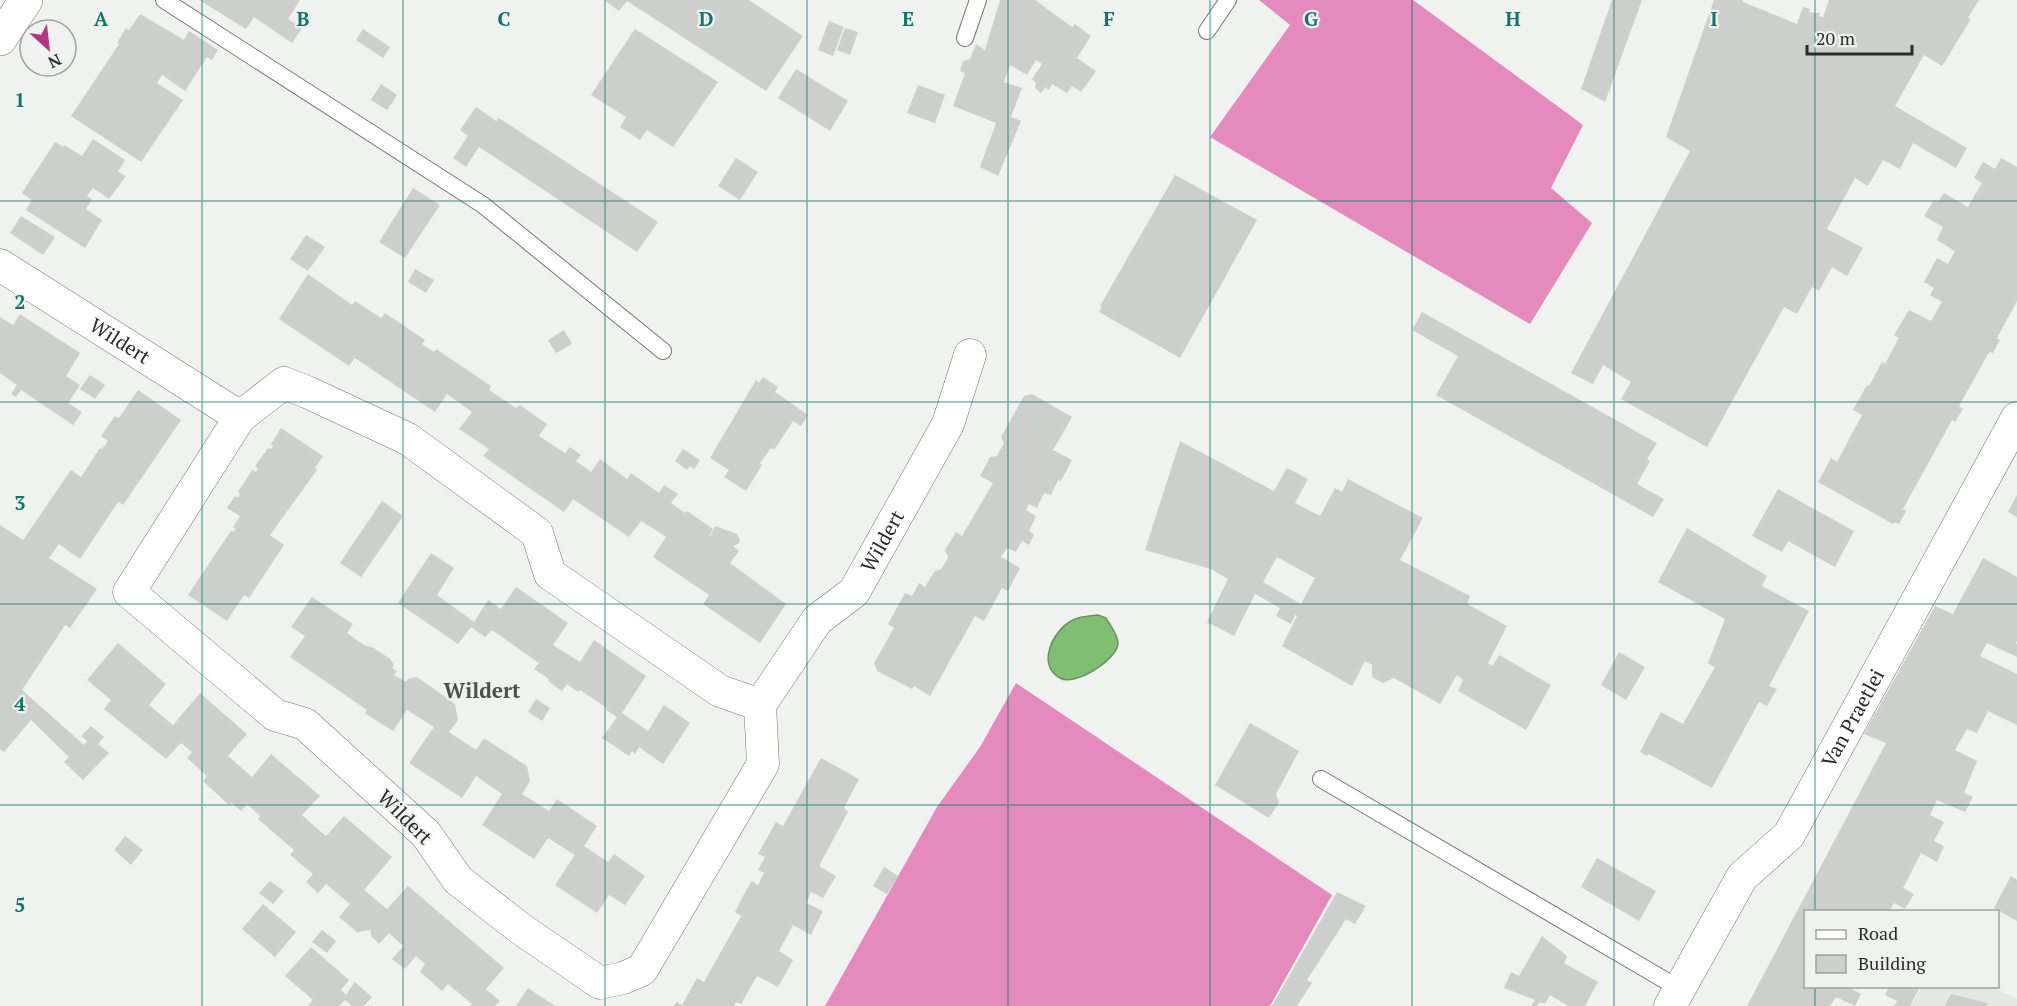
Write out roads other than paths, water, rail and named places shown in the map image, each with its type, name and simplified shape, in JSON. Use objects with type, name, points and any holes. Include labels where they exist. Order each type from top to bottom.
[{"type":"main road","points":[[0,39],[26,0]]},
{"type":"street","name":"Wildert","points":[[0,265],[240,417]]},
{"type":"street","name":"Wildert","points":[[760,705],[720,691],[550,574],[537,533],[408,439],[284,383],[240,417],[129,592],[275,715],[305,724],[426,834],[458,880],[520,929],[600,983],[623,978],[642,970],[763,764],[760,705],[817,620],[854,591],[948,424],[970,355]]},
{"type":"street","name":"Van Praetlei","points":[[1675,997],[1742,877],[1789,835],[2017,418]]},
{"type":"lane","points":[[164,0],[483,204],[663,351]]},
{"type":"lane","points":[[965,38],[978,0]]},
{"type":"lane","points":[[1208,31],[1228,0]]},
{"type":"lane","points":[[1321,779],[1675,997]]},
{"type":"district","name":"Wildert","points":[[482,691]]}]
